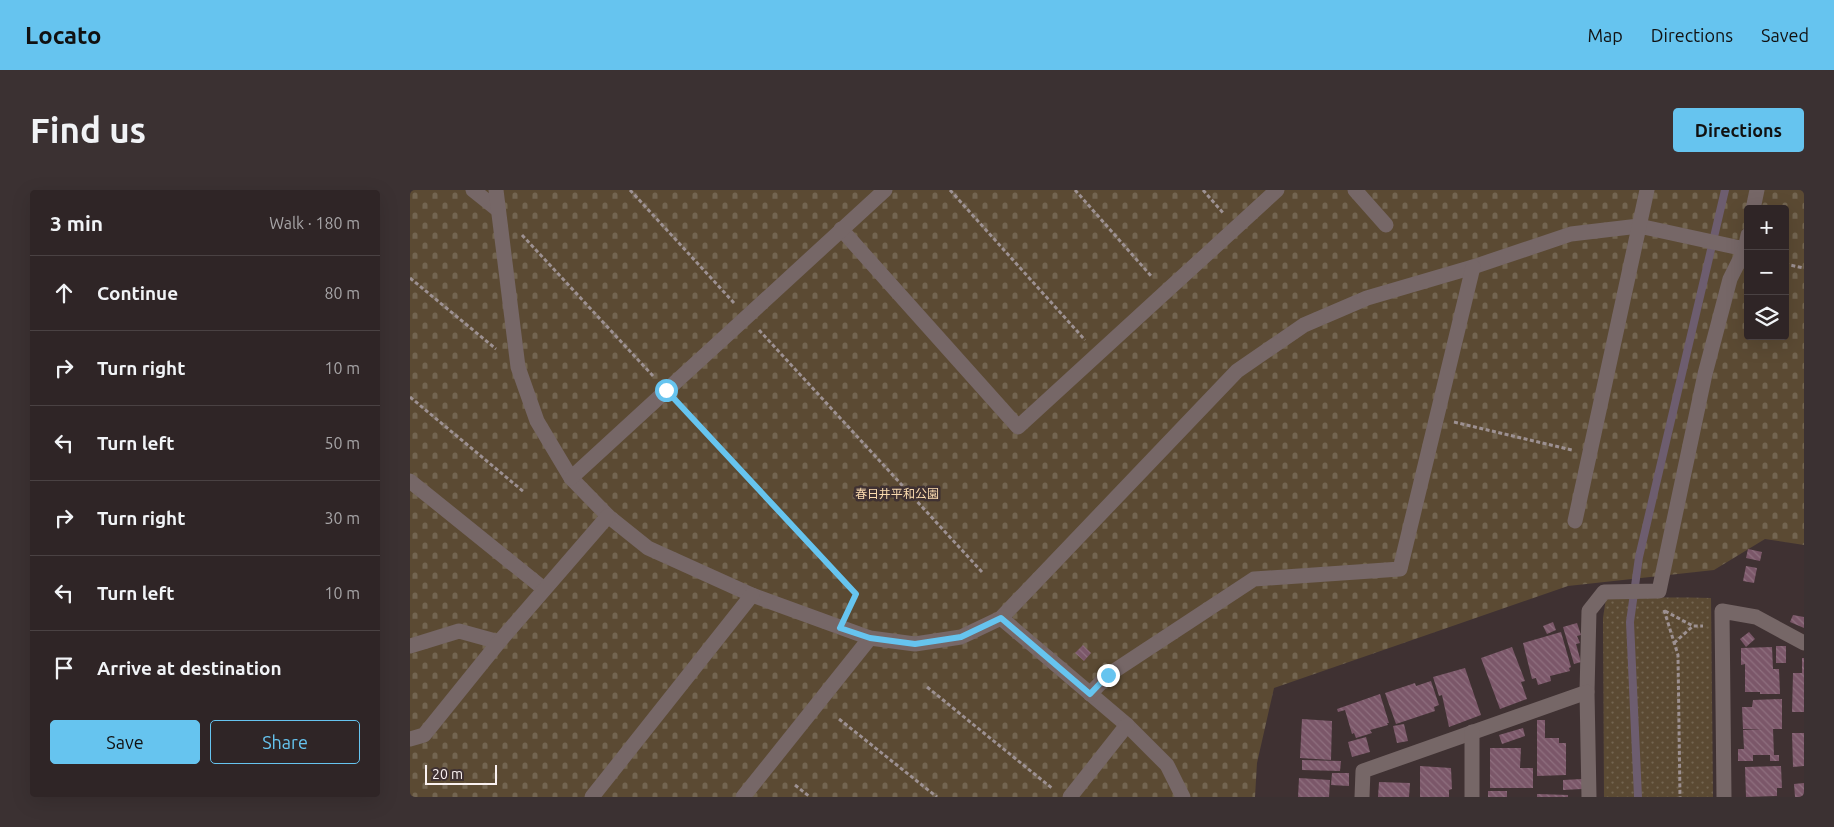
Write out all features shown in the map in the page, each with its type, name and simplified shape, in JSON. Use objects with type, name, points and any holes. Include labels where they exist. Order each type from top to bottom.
[{"type":"street","points":[[473,190],[498,210]]},
{"type":"street","points":[[496,190],[518,367],[537,421],[571,478],[608,516],[648,548],[752,595],[840,628],[870,638],[915,644],[961,637],[1001,618],[1237,371],[1304,325],[1367,298],[1473,267],[1571,234],[1639,226],[1744,242]]},
{"type":"street","points":[[571,478],[885,190]]},
{"type":"street","points":[[841,229],[1018,427],[1277,190]]},
{"type":"street","points":[[1355,190],[1386,225]]},
{"type":"street","points":[[1575,521],[1647,190]]},
{"type":"street","points":[[1754,205],[1757,190]]},
{"type":"street","points":[[1589,797],[1587,692],[1589,611],[1604,592],[1659,591],[1705,374],[1730,279],[1744,247]]},
{"type":"street","points":[[1090,694],[1108,675],[1254,579],[1400,569],[1473,267]]},
{"type":"street","points":[[410,481],[544,589]]},
{"type":"street","points":[[410,739],[424,736],[499,642],[608,516]]},
{"type":"street","points":[[592,797],[752,595]]},
{"type":"street","points":[[1724,797],[1722,611],[1756,617],[1804,643]]},
{"type":"street","points":[[1001,618],[1127,725],[1167,765],[1183,797]]},
{"type":"street","points":[[410,646],[459,631],[499,642]]},
{"type":"street","points":[[743,797],[870,638]]},
{"type":"street","points":[[1362,797],[1363,771],[1587,692]]},
{"type":"street","points":[[1070,797],[1127,725]]},
{"type":"street","points":[[1472,732],[1472,797]]},
{"type":"path","points":[[630,190],[983,573]]},
{"type":"path","points":[[950,190],[1098,354]]},
{"type":"path","points":[[1075,190],[1166,292]]},
{"type":"path","points":[[1203,190],[1236,227]]},
{"type":"path","points":[[498,210],[856,594],[840,628]]},
{"type":"path","points":[[1789,265],[1804,268]]},
{"type":"path","points":[[410,278],[518,367]]},
{"type":"path","points":[[410,397],[524,492]]},
{"type":"path","points":[[1436,418],[1590,454]]},
{"type":"path","points":[[1659,591],[1678,655],[1680,797]]},
{"type":"path","points":[[1665,610],[1693,626],[1723,626]]},
{"type":"path","points":[[1674,643],[1693,626]]},
{"type":"path","points":[[927,687],[1056,791]]},
{"type":"path","points":[[839,719],[937,797]]},
{"type":"path","points":[[795,785],[810,797]]},
{"type":"green space","name":"春日井平和公園","points":[[410,190],[1804,190],[1804,545],[1765,539],[1714,570],[1568,586],[1274,688],[1257,763],[1255,797],[410,797]]},
{"type":"green space","points":[[1623,596],[1711,598],[1713,797],[1604,797],[1603,618],[1606,598]]},
{"type":"building","points":[[1748,549],[1762,552],[1760,561],[1746,558]]},
{"type":"building","points":[[1746,566],[1757,568],[1754,583],[1743,581]]},
{"type":"building","points":[[1793,615],[1804,617],[1804,628],[1790,622]]},
{"type":"building","points":[[1553,622],[1556,630],[1547,634],[1543,626]]},
{"type":"building","points":[[1577,623],[1581,635],[1577,636],[1580,643],[1576,644],[1581,662],[1574,664],[1563,627]]},
{"type":"building","points":[[1561,632],[1571,667],[1569,668],[1570,671],[1550,676],[1551,681],[1538,685],[1536,678],[1532,679],[1523,643]]},
{"type":"building","points":[[1749,632],[1755,639],[1746,647],[1740,639]]},
{"type":"building","points":[[1083,645],[1091,653],[1084,661],[1075,653]]},
{"type":"building","points":[[1776,646],[1786,646],[1786,663],[1776,663]]},
{"type":"building","points":[[1512,647],[1525,681],[1521,682],[1527,699],[1500,709],[1481,658]]},
{"type":"building","points":[[1772,647],[1773,669],[1779,669],[1780,694],[1745,692],[1745,664],[1741,665],[1741,648]]},
{"type":"building","points":[[1802,658],[1804,658],[1804,712],[1792,712],[1793,673],[1802,673]]},
{"type":"building","points":[[1465,668],[1481,715],[1449,727],[1442,695],[1439,696],[1433,677]]},
{"type":"building","points":[[1431,681],[1439,705],[1434,707],[1435,711],[1396,724],[1385,693],[1415,683],[1416,686]]},
{"type":"building","points":[[1380,694],[1388,725],[1370,730],[1372,733],[1356,738],[1354,733],[1352,734],[1345,710],[1338,712],[1337,709]]},
{"type":"building","points":[[1782,699],[1782,729],[1773,729],[1774,755],[1779,755],[1779,761],[1770,761],[1770,755],[1753,755],[1753,761],[1738,761],[1738,749],[1744,749],[1743,730],[1763,730],[1743,729],[1742,707],[1752,707],[1753,700]]},
{"type":"building","points":[[1302,719],[1332,721],[1331,760],[1300,758]]},
{"type":"building","points":[[1537,720],[1545,720],[1545,738],[1559,738],[1559,743],[1566,743],[1566,775],[1537,776]]},
{"type":"building","points":[[1404,724],[1408,741],[1397,743],[1393,726]]},
{"type":"building","points":[[1523,728],[1525,736],[1502,744],[1499,735]]},
{"type":"building","points":[[1792,733],[1804,733],[1804,766],[1793,767]]},
{"type":"building","points":[[1366,737],[1370,752],[1352,757],[1348,742]]},
{"type":"building","points":[[1490,748],[1521,748],[1520,768],[1533,768],[1533,788],[1490,788]]},
{"type":"building","points":[[1302,760],[1341,761],[1340,771],[1302,770]]},
{"type":"building","points":[[1420,766],[1451,768],[1452,789],[1449,790],[1449,797],[1420,797]]},
{"type":"building","points":[[1781,766],[1782,788],[1777,788],[1777,796],[1746,797],[1745,767]]},
{"type":"building","points":[[1332,773],[1349,773],[1349,786],[1331,785]]},
{"type":"building","points":[[1299,778],[1330,780],[1329,797],[1298,797]]},
{"type":"building","points":[[1582,779],[1582,789],[1563,790],[1563,780]]},
{"type":"building","points":[[1379,782],[1410,783],[1409,797],[1378,797]]},
{"type":"building","points":[[1804,783],[1804,797],[1795,797],[1794,784]]},
{"type":"building","points":[[1488,791],[1507,791],[1507,797],[1488,797]]},
{"type":"building","points":[[1537,794],[1568,795],[1568,797],[1537,797]]},
{"type":"waterway","points":[[1638,797],[1630,622],[1639,557],[1725,190]]},
{"type":"route","points":[[666,390],[856,594],[840,628],[870,638],[915,644],[961,637],[1001,618],[1090,694],[1108,675]]}]
